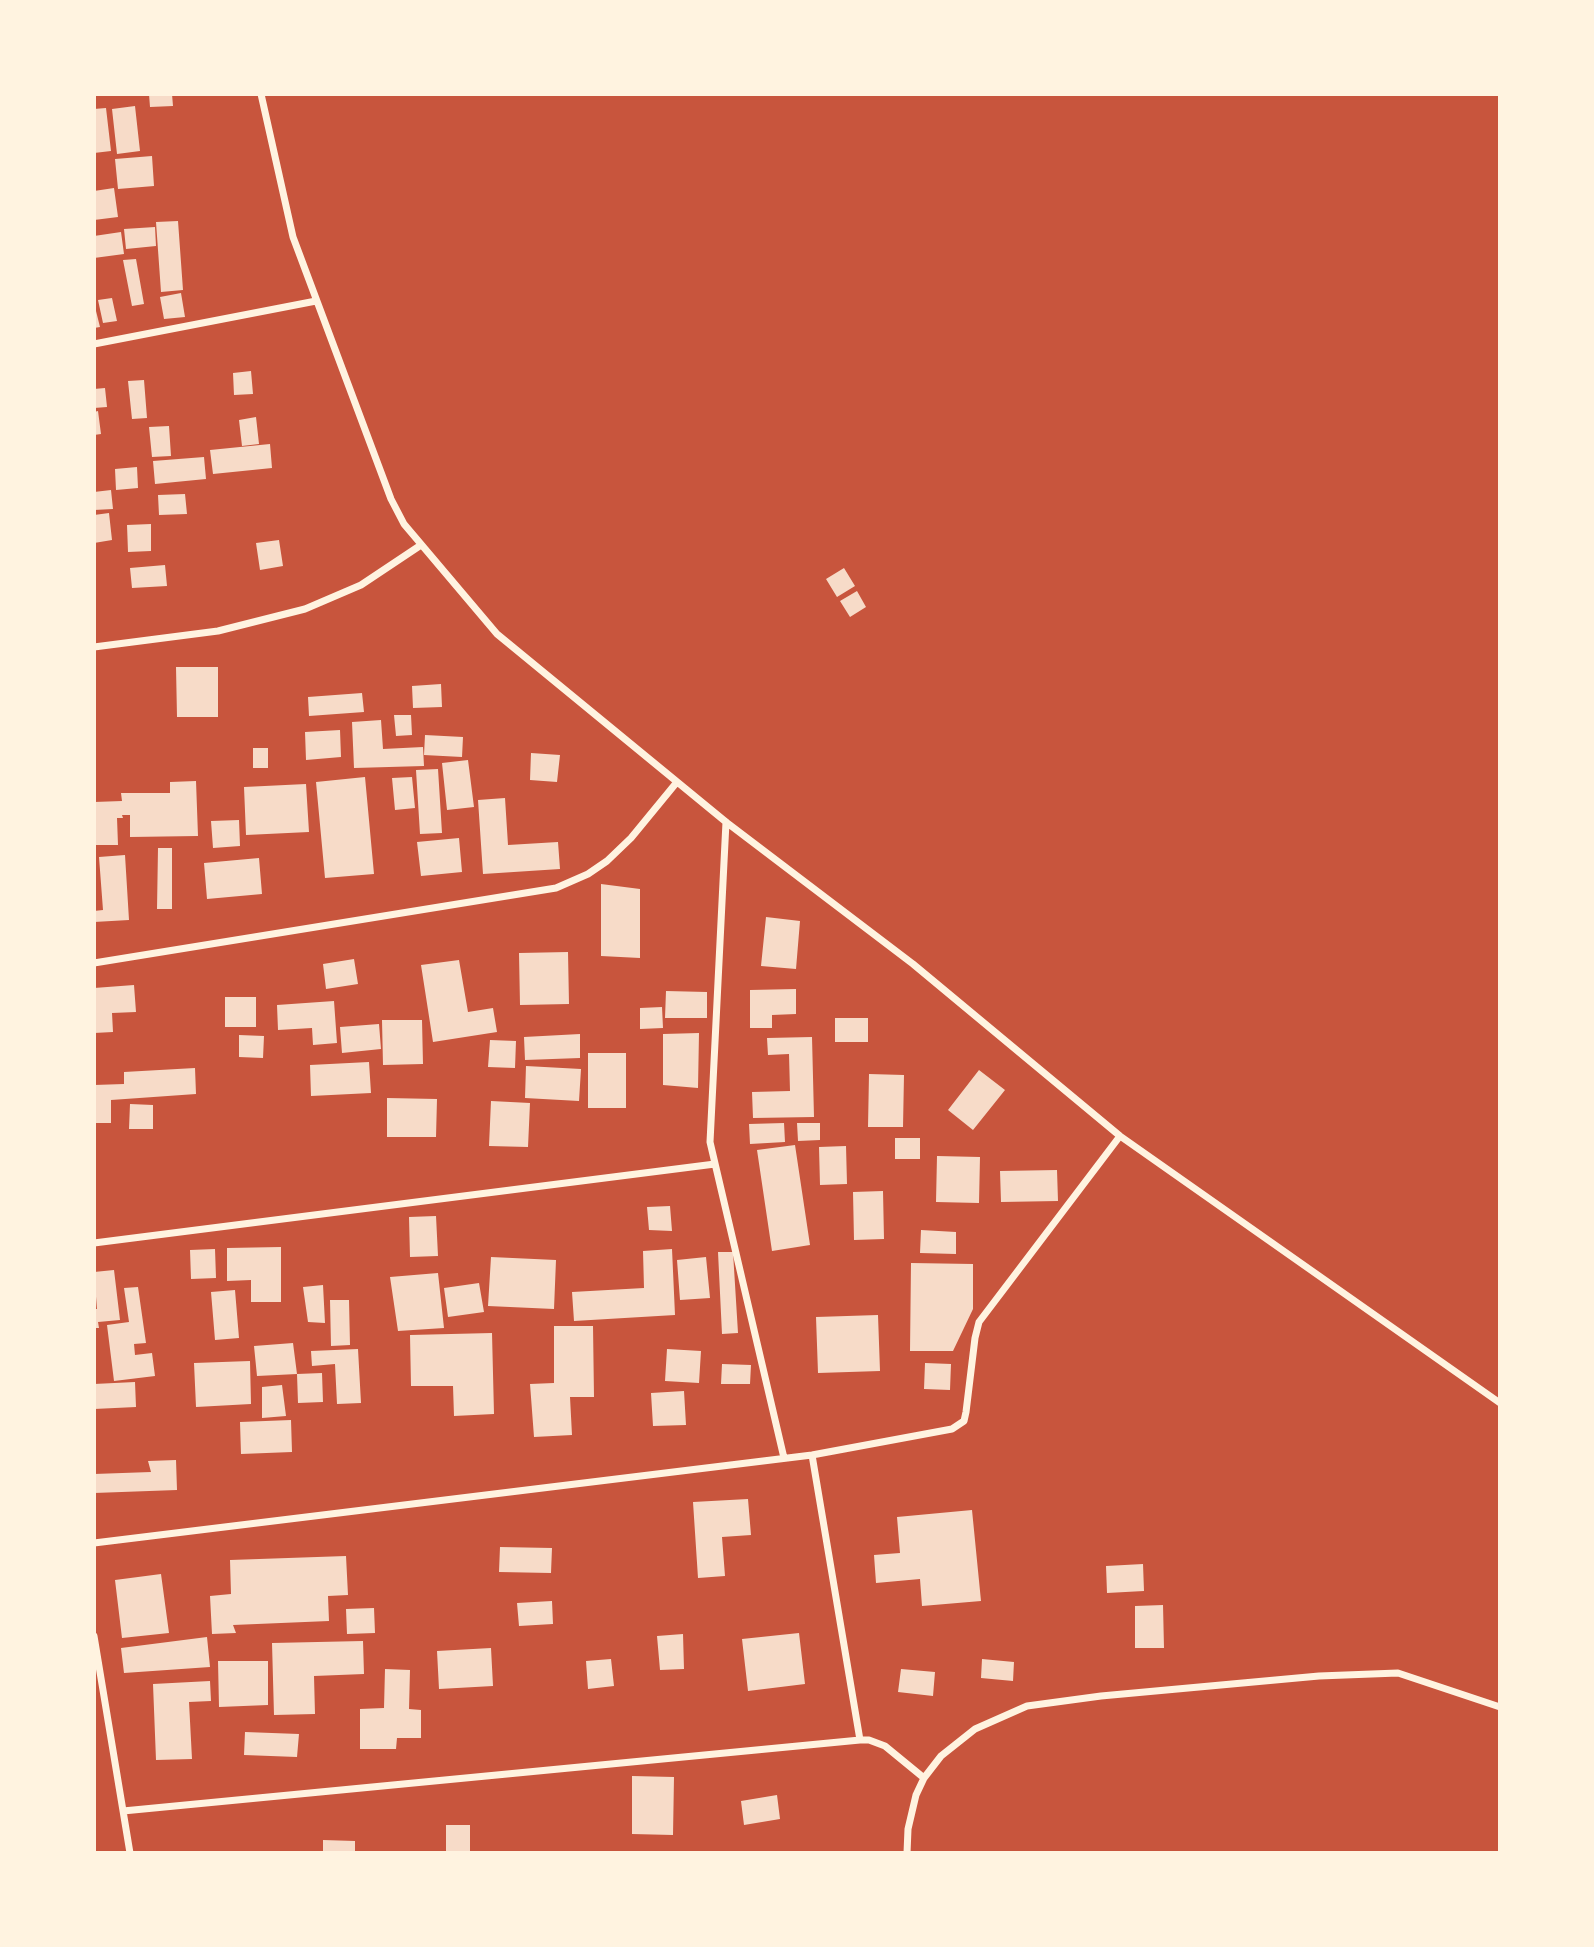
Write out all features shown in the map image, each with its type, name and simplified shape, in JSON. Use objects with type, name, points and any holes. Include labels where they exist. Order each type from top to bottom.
[{"type":"street","points":[[261,94],[293,237],[391,499],[404,524],[497,634],[726,822],[914,964],[1120,1136],[1500,1403]]},
{"type":"street","points":[[94,344],[316,301]]},
{"type":"street","points":[[94,647],[218,631],[305,609],[361,584],[421,545]]},
{"type":"street","points":[[94,963],[555,888],[588,874],[607,861],[649,818],[677,782]]},
{"type":"street","points":[[726,822],[710,1134],[784,1458]]},
{"type":"street","points":[[94,1543],[812,1455],[952,1429],[964,1421],[979,1322],[1120,1136]]},
{"type":"street","points":[[94,1243],[715,1164]]},
{"type":"street","points":[[812,1455],[860,1740]]},
{"type":"street","points":[[94,1636],[130,1853]]},
{"type":"street","points":[[906,1853],[908,1829],[916,1795],[924,1778],[941,1756],[975,1728],[1027,1706],[1319,1676],[1398,1673],[1500,1707]]},
{"type":"street","points":[[123,1811],[860,1740],[869,1740],[885,1746],[924,1778]]},
{"type":"building","points":[[149,94],[172,94],[173,106],[150,107]]},
{"type":"building","points":[[135,106],[140,151],[117,154],[112,109]]},
{"type":"building","points":[[106,108],[111,151],[94,153],[94,109]]},
{"type":"building","points":[[152,156],[154,186],[118,189],[115,159]]},
{"type":"building","points":[[114,188],[118,217],[94,220],[94,191]]},
{"type":"building","points":[[178,221],[183,290],[161,292],[156,222]]},
{"type":"building","points":[[155,227],[156,246],[126,249],[124,229]]},
{"type":"building","points":[[121,232],[124,254],[94,258],[94,236]]},
{"type":"building","points":[[136,259],[144,304],[132,306],[123,260]]},
{"type":"building","points":[[181,293],[185,317],[164,319],[160,297]]},
{"type":"building","points":[[112,298],[117,321],[103,323],[98,300]]},
{"type":"building","points":[[94,303],[100,327],[94,328]]},
{"type":"building","points":[[251,371],[253,394],[234,395],[233,373]]},
{"type":"building","points":[[144,380],[147,418],[132,419],[128,381]]},
{"type":"building","points":[[105,388],[107,407],[94,408],[94,389]]},
{"type":"building","points":[[98,411],[101,434],[94,435],[94,412]]},
{"type":"building","points":[[256,417],[259,444],[242,446],[239,420]]},
{"type":"building","points":[[169,426],[171,456],[152,457],[149,427]]},
{"type":"building","points":[[270,444],[272,468],[213,474],[210,450]]},
{"type":"building","points":[[204,457],[206,479],[155,484],[153,461]]},
{"type":"building","points":[[137,467],[138,488],[116,490],[115,469]]},
{"type":"building","points":[[111,490],[113,509],[94,510],[94,492]]},
{"type":"building","points":[[185,494],[187,514],[159,515],[158,495]]},
{"type":"building","points":[[109,513],[112,540],[94,543],[94,515]]},
{"type":"building","points":[[151,524],[151,551],[128,552],[127,525]]},
{"type":"building","points":[[279,540],[283,566],[260,570],[256,543]]},
{"type":"building","points":[[165,565],[167,586],[132,588],[130,568]]},
{"type":"building","points":[[844,568],[855,586],[837,597],[826,579]]},
{"type":"building","points":[[857,591],[866,607],[850,617],[840,601]]},
{"type":"building","points":[[176,667],[218,667],[218,717],[177,717]]},
{"type":"building","points":[[441,684],[442,707],[413,708],[412,686]]},
{"type":"building","points":[[362,693],[364,712],[309,716],[308,697]]},
{"type":"building","points":[[394,715],[411,715],[412,735],[396,736]]},
{"type":"building","points":[[381,720],[383,749],[423,747],[424,766],[354,768],[352,722]]},
{"type":"building","points":[[340,730],[341,757],[306,760],[305,732]]},
{"type":"building","points":[[425,735],[463,737],[462,757],[424,755]]},
{"type":"building","points":[[253,748],[268,748],[268,768],[253,768]]},
{"type":"building","points":[[531,753],[560,755],[557,782],[530,780]]},
{"type":"building","points":[[468,760],[474,807],[447,810],[442,763]]},
{"type":"building","points":[[438,769],[442,833],[420,834],[416,770]]},
{"type":"building","points":[[365,777],[374,874],[325,878],[316,782]]},
{"type":"building","points":[[412,777],[415,808],[395,810],[392,778]]},
{"type":"building","points":[[196,781],[198,836],[130,837],[130,815],[122,815],[123,818],[117,818],[118,845],[94,845],[94,802],[122,801],[121,793],[170,793],[170,782]]},
{"type":"building","points":[[306,784],[309,832],[246,835],[244,787]]},
{"type":"building","points":[[505,798],[508,845],[558,842],[560,869],[483,874],[478,800]]},
{"type":"building","points":[[239,820],[240,846],[213,848],[211,821]]},
{"type":"building","points":[[459,838],[462,872],[421,876],[417,842]]},
{"type":"building","points":[[158,848],[172,848],[172,909],[157,909]]},
{"type":"building","points":[[125,855],[129,920],[94,922],[94,911],[103,910],[99,857]]},
{"type":"building","points":[[259,858],[262,894],[207,899],[204,863]]},
{"type":"building","points":[[601,884],[640,889],[640,958],[601,956]]},
{"type":"building","points":[[766,917],[800,921],[796,969],[761,966]]},
{"type":"building","points":[[568,952],[569,1004],[520,1005],[519,953]]},
{"type":"building","points":[[354,959],[358,984],[326,989],[323,964]]},
{"type":"building","points":[[459,960],[468,1012],[493,1008],[497,1032],[433,1042],[421,965]]},
{"type":"building","points":[[134,985],[136,1012],[112,1013],[113,1032],[94,1033],[94,988]]},
{"type":"building","points":[[796,989],[796,1014],[772,1015],[772,1028],[750,1028],[750,990]]},
{"type":"building","points":[[666,991],[707,992],[707,1018],[665,1018]]},
{"type":"building","points":[[225,997],[256,997],[256,1027],[225,1027]]},
{"type":"building","points":[[334,1001],[337,1043],[313,1045],[312,1028],[278,1030],[277,1005]]},
{"type":"building","points":[[662,1007],[663,1028],[640,1029],[640,1008]]},
{"type":"building","points":[[835,1018],[868,1018],[868,1042],[835,1042]]},
{"type":"building","points":[[382,1020],[422,1020],[423,1064],[383,1065]]},
{"type":"building","points":[[379,1024],[381,1049],[342,1053],[340,1027]]},
{"type":"building","points":[[699,1033],[698,1088],[663,1085],[663,1034]]},
{"type":"building","points":[[580,1034],[580,1058],[525,1060],[524,1037]]},
{"type":"building","points":[[239,1035],[264,1036],[263,1058],[239,1057]]},
{"type":"building","points":[[812,1037],[814,1117],[753,1118],[752,1092],[790,1091],[789,1054],[768,1055],[767,1038]]},
{"type":"building","points":[[490,1040],[516,1041],[515,1068],[488,1067]]},
{"type":"building","points":[[588,1053],[626,1053],[626,1108],[588,1108]]},
{"type":"building","points":[[369,1062],[371,1093],[311,1096],[310,1065]]},
{"type":"building","points":[[526,1066],[581,1069],[579,1101],[525,1098]]},
{"type":"building","points":[[195,1068],[196,1094],[111,1100],[111,1123],[94,1123],[94,1085],[124,1084],[124,1072]]},
{"type":"building","points":[[979,1070],[1005,1090],[973,1130],[948,1110]]},
{"type":"building","points":[[869,1074],[904,1075],[903,1127],[868,1127]]},
{"type":"building","points":[[387,1098],[437,1099],[436,1137],[387,1137]]},
{"type":"building","points":[[491,1101],[530,1103],[528,1147],[489,1146]]},
{"type":"building","points":[[130,1104],[153,1105],[153,1129],[129,1129]]},
{"type":"building","points":[[784,1123],[785,1142],[750,1144],[749,1124]]},
{"type":"building","points":[[797,1123],[820,1123],[820,1140],[798,1141]]},
{"type":"building","points":[[895,1138],[920,1138],[920,1159],[895,1159]]},
{"type":"building","points":[[795,1145],[810,1245],[772,1251],[757,1150]]},
{"type":"building","points":[[846,1146],[847,1184],[820,1185],[819,1147]]},
{"type":"building","points":[[937,1156],[980,1157],[979,1203],[936,1202]]},
{"type":"building","points":[[1057,1170],[1058,1201],[1001,1202],[1000,1171]]},
{"type":"building","points":[[883,1191],[884,1239],[854,1240],[853,1192]]},
{"type":"building","points":[[670,1206],[672,1231],[649,1230],[647,1207]]},
{"type":"building","points":[[436,1216],[438,1256],[410,1257],[409,1217]]},
{"type":"building","points":[[921,1230],[956,1232],[956,1254],[920,1253]]},
{"type":"building","points":[[281,1247],[281,1302],[251,1302],[251,1280],[227,1281],[227,1248]]},
{"type":"building","points":[[215,1249],[216,1278],[191,1279],[190,1250]]},
{"type":"building","points":[[672,1249],[675,1315],[574,1321],[572,1292],[644,1288],[643,1251]]},
{"type":"building","points":[[718,1252],[733,1252],[738,1333],[722,1334]]},
{"type":"building","points":[[491,1257],[556,1260],[554,1309],[488,1306]]},
{"type":"building","points":[[706,1257],[710,1298],[680,1300],[677,1260]]},
{"type":"building","points":[[911,1263],[973,1264],[973,1309],[953,1351],[910,1351]]},
{"type":"building","points":[[114,1270],[120,1320],[98,1322],[99,1328],[94,1328],[94,1309],[97,1309],[94,1272]]},
{"type":"building","points":[[438,1273],[444,1328],[398,1331],[390,1277]]},
{"type":"building","points":[[479,1283],[484,1312],[448,1317],[444,1288]]},
{"type":"building","points":[[323,1285],[325,1323],[308,1322],[303,1287]]},
{"type":"building","points":[[138,1287],[146,1343],[134,1344],[135,1355],[152,1353],[155,1376],[114,1381],[107,1325],[129,1322],[124,1288]]},
{"type":"building","points":[[235,1290],[239,1338],[215,1340],[211,1292]]},
{"type":"building","points":[[330,1300],[349,1300],[350,1345],[331,1346]]},
{"type":"building","points":[[878,1315],[880,1371],[818,1373],[816,1317]]},
{"type":"building","points":[[554,1326],[593,1326],[594,1397],[570,1397],[572,1435],[534,1437],[530,1384],[554,1383]]},
{"type":"building","points":[[492,1333],[494,1414],[454,1416],[453,1386],[411,1386],[410,1335]]},
{"type":"building","points":[[293,1343],[297,1374],[257,1376],[254,1346]]},
{"type":"building","points":[[358,1349],[361,1403],[337,1404],[335,1364],[312,1366],[311,1351]]},
{"type":"building","points":[[667,1349],[701,1351],[699,1383],[665,1381]]},
{"type":"building","points":[[250,1361],[251,1404],[196,1407],[194,1363]]},
{"type":"building","points":[[925,1363],[951,1364],[950,1390],[924,1389]]},
{"type":"building","points":[[722,1364],[751,1365],[750,1384],[721,1384]]},
{"type":"building","points":[[322,1373],[323,1402],[298,1403],[297,1374]]},
{"type":"building","points":[[135,1382],[136,1407],[94,1409],[94,1384]]},
{"type":"building","points":[[282,1385],[286,1416],[262,1418],[262,1387]]},
{"type":"building","points":[[684,1391],[686,1425],[653,1426],[651,1393]]},
{"type":"building","points":[[291,1420],[292,1452],[241,1454],[240,1422]]},
{"type":"building","points":[[176,1460],[177,1490],[94,1493],[94,1474],[151,1472],[148,1461]]},
{"type":"building","points":[[748,1499],[751,1535],[722,1537],[725,1576],[698,1578],[693,1502]]},
{"type":"building","points":[[972,1510],[981,1601],[922,1606],[920,1579],[876,1583],[874,1555],[900,1553],[897,1517]]},
{"type":"building","points":[[500,1547],[552,1548],[551,1573],[499,1572]]},
{"type":"building","points":[[346,1556],[348,1595],[328,1596],[329,1621],[233,1625],[236,1633],[212,1634],[210,1596],[231,1594],[230,1560]]},
{"type":"building","points":[[1143,1564],[1144,1591],[1107,1593],[1106,1566]]},
{"type":"building","points":[[161,1574],[169,1633],[122,1638],[115,1580]]},
{"type":"building","points":[[552,1601],[553,1624],[519,1626],[517,1603]]},
{"type":"building","points":[[1163,1605],[1164,1648],[1135,1648],[1135,1606]]},
{"type":"building","points":[[374,1608],[375,1633],[347,1634],[346,1609]]},
{"type":"building","points":[[799,1633],[805,1684],[748,1691],[742,1639]]},
{"type":"building","points":[[683,1634],[684,1669],[660,1670],[657,1636]]},
{"type":"building","points":[[207,1637],[210,1667],[124,1673],[121,1648]]},
{"type":"building","points":[[363,1641],[364,1674],[314,1676],[315,1714],[274,1715],[272,1643]]},
{"type":"building","points":[[491,1648],[493,1686],[439,1689],[437,1651]]},
{"type":"building","points":[[611,1659],[614,1686],[588,1689],[586,1661]]},
{"type":"building","points":[[982,1659],[1014,1662],[1013,1681],[981,1678]]},
{"type":"building","points":[[218,1661],[268,1661],[268,1705],[219,1707]]},
{"type":"building","points":[[385,1669],[410,1670],[409,1709],[421,1710],[421,1738],[397,1738],[396,1749],[360,1749],[360,1709],[384,1708]]},
{"type":"building","points":[[901,1669],[935,1672],[933,1696],[898,1692]]},
{"type":"building","points":[[210,1681],[211,1701],[189,1702],[192,1759],[156,1760],[153,1684]]},
{"type":"building","points":[[245,1732],[299,1734],[297,1757],[244,1755]]},
{"type":"building","points":[[632,1776],[674,1777],[673,1835],[632,1834]]},
{"type":"building","points":[[777,1795],[780,1819],[744,1825],[741,1801]]},
{"type":"building","points":[[446,1825],[470,1825],[470,1853],[446,1853]]},
{"type":"building","points":[[323,1840],[355,1841],[355,1853],[323,1853]]}]
